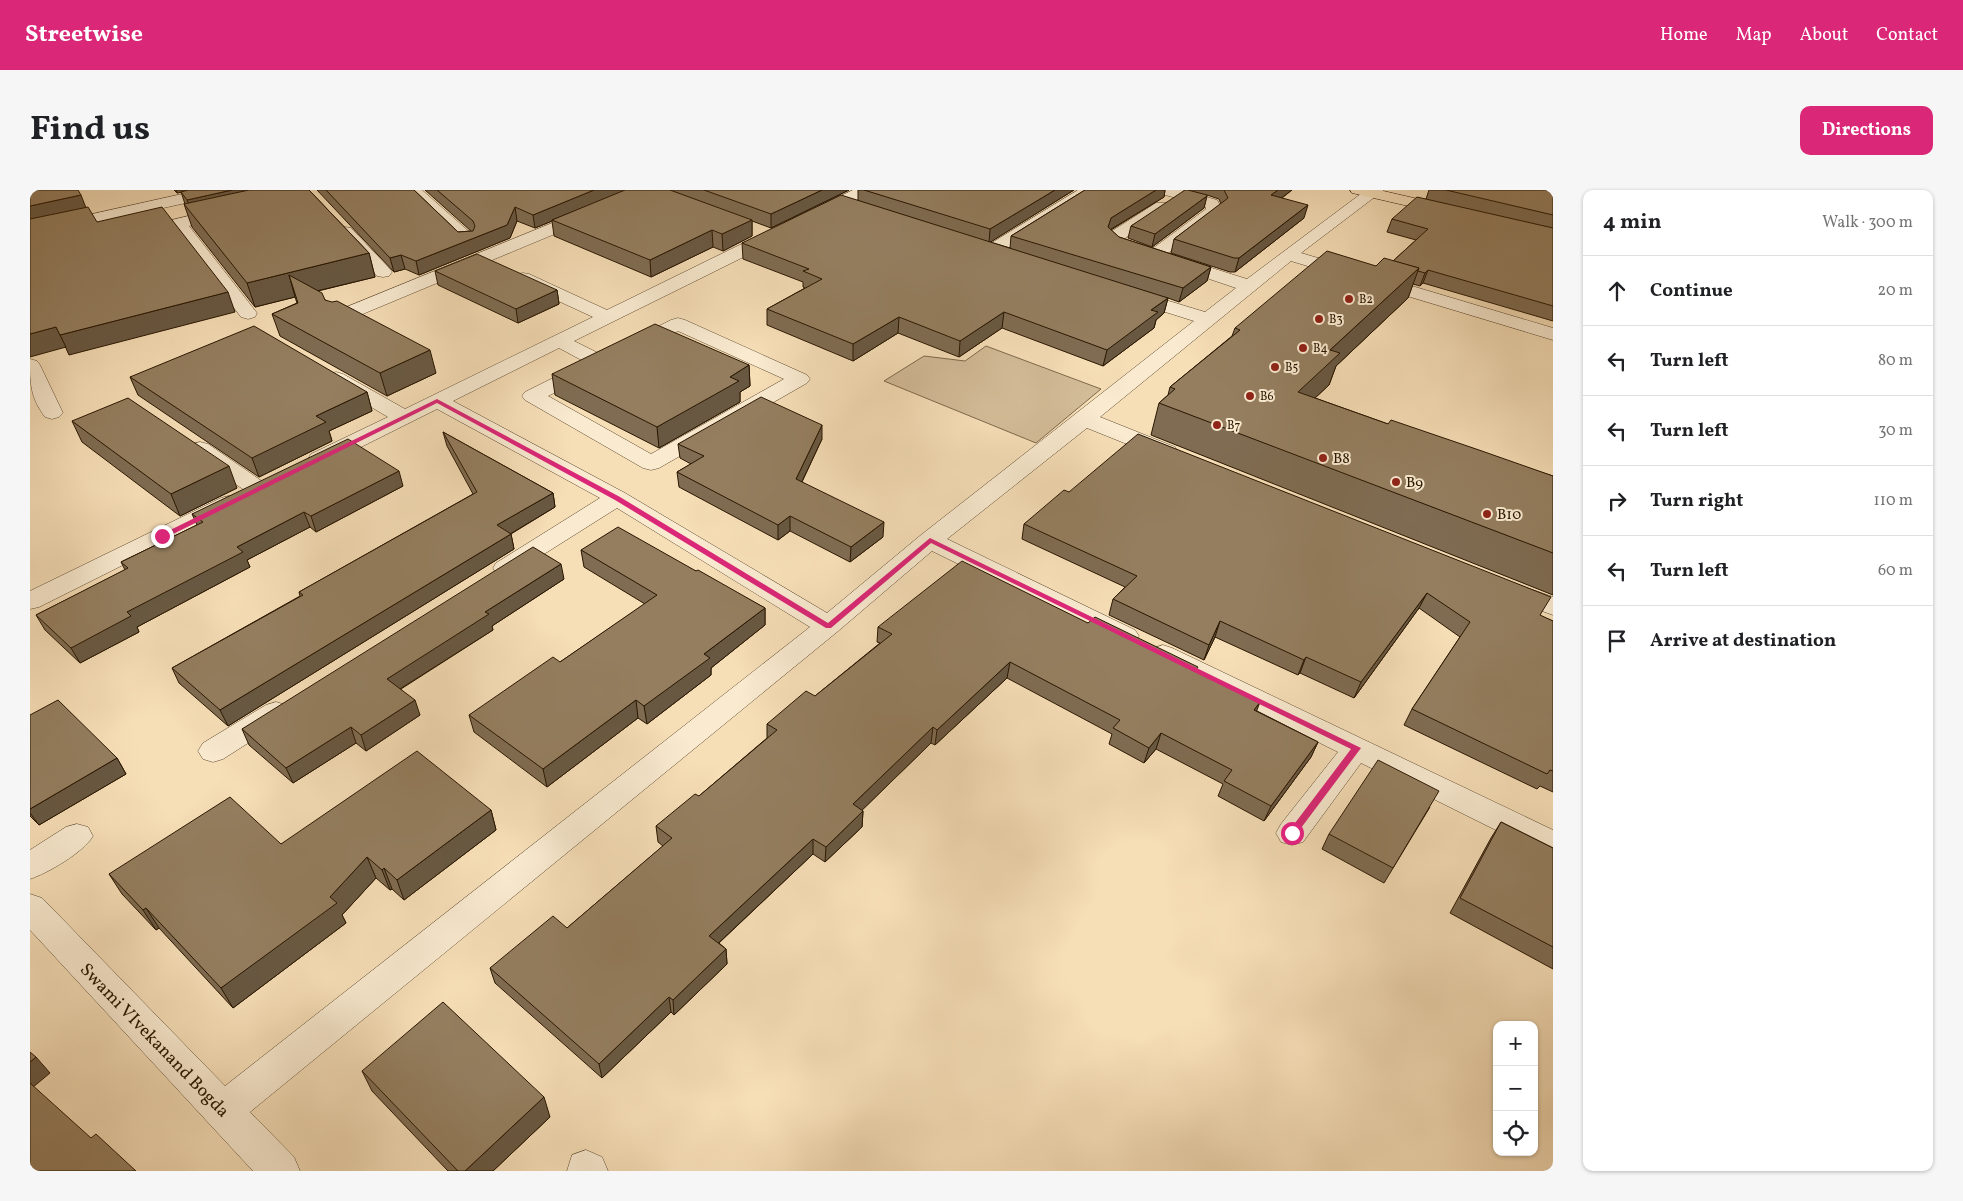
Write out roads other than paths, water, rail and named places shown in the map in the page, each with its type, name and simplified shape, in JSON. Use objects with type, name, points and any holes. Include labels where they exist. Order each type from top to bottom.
[{"type":"main road","points":[[1369,191],[1458,207],[1411,190]]},
{"type":"street","points":[[138,190],[149,206]]},
{"type":"street","points":[[30,233],[221,190]]},
{"type":"street","points":[[413,190],[468,240]]},
{"type":"street","points":[[339,317],[648,190],[666,196]]},
{"type":"street","points":[[991,251],[1089,190]]},
{"type":"street","points":[[222,1111],[828,626],[930,540],[1085,419],[1207,319],[1369,191]]},
{"type":"street","points":[[1154,255],[1215,210],[1211,203],[1172,192],[1116,237],[1115,241],[1123,245],[1249,286]]},
{"type":"street","points":[[301,467],[608,317],[778,229],[855,200]]},
{"type":"street","points":[[240,209],[178,224],[248,313]]},
{"type":"street","points":[[336,222],[383,272]]},
{"type":"street","points":[[972,245],[1010,257]]},
{"type":"street","points":[[1288,255],[1553,334]]},
{"type":"street","points":[[481,258],[608,317]]},
{"type":"street","points":[[1113,290],[1207,319]]},
{"type":"street","points":[[678,324],[800,379],[651,463],[532,396],[601,362],[678,324]]},
{"type":"street","points":[[559,341],[601,362]]},
{"type":"street","points":[[30,365],[52,413]]},
{"type":"street","points":[[320,370],[404,417]]},
{"type":"street","points":[[437,401],[617,498],[828,626]]},
{"type":"street","points":[[1085,419],[1186,459]]},
{"type":"street","points":[[30,601],[267,484],[185,439]]},
{"type":"street","points":[[482,582],[617,498]]},
{"type":"street","points":[[930,540],[1553,844]]},
{"type":"street","points":[[1489,581],[1553,607]]},
{"type":"street","points":[[213,751],[297,698]]},
{"type":"street","points":[[1292,833],[1357,748]]},
{"type":"street","points":[[30,866],[77,836]]},
{"type":"street","name":"Swami VIvekanand Bogda","points":[[33,916],[280,1171]]},
{"type":"place","name":"B2","points":[[1349,299]]},
{"type":"place","name":"B3","points":[[1319,319]]},
{"type":"place","name":"B4","points":[[1303,348]]},
{"type":"place","name":"B5","points":[[1275,367]]},
{"type":"place","name":"B6","points":[[1250,396]]},
{"type":"place","name":"B7","points":[[1217,425]]},
{"type":"place","name":"B8","points":[[1323,458]]},
{"type":"place","name":"B9","points":[[1396,482]]},
{"type":"place","name":"B10","points":[[1487,514]]}]
